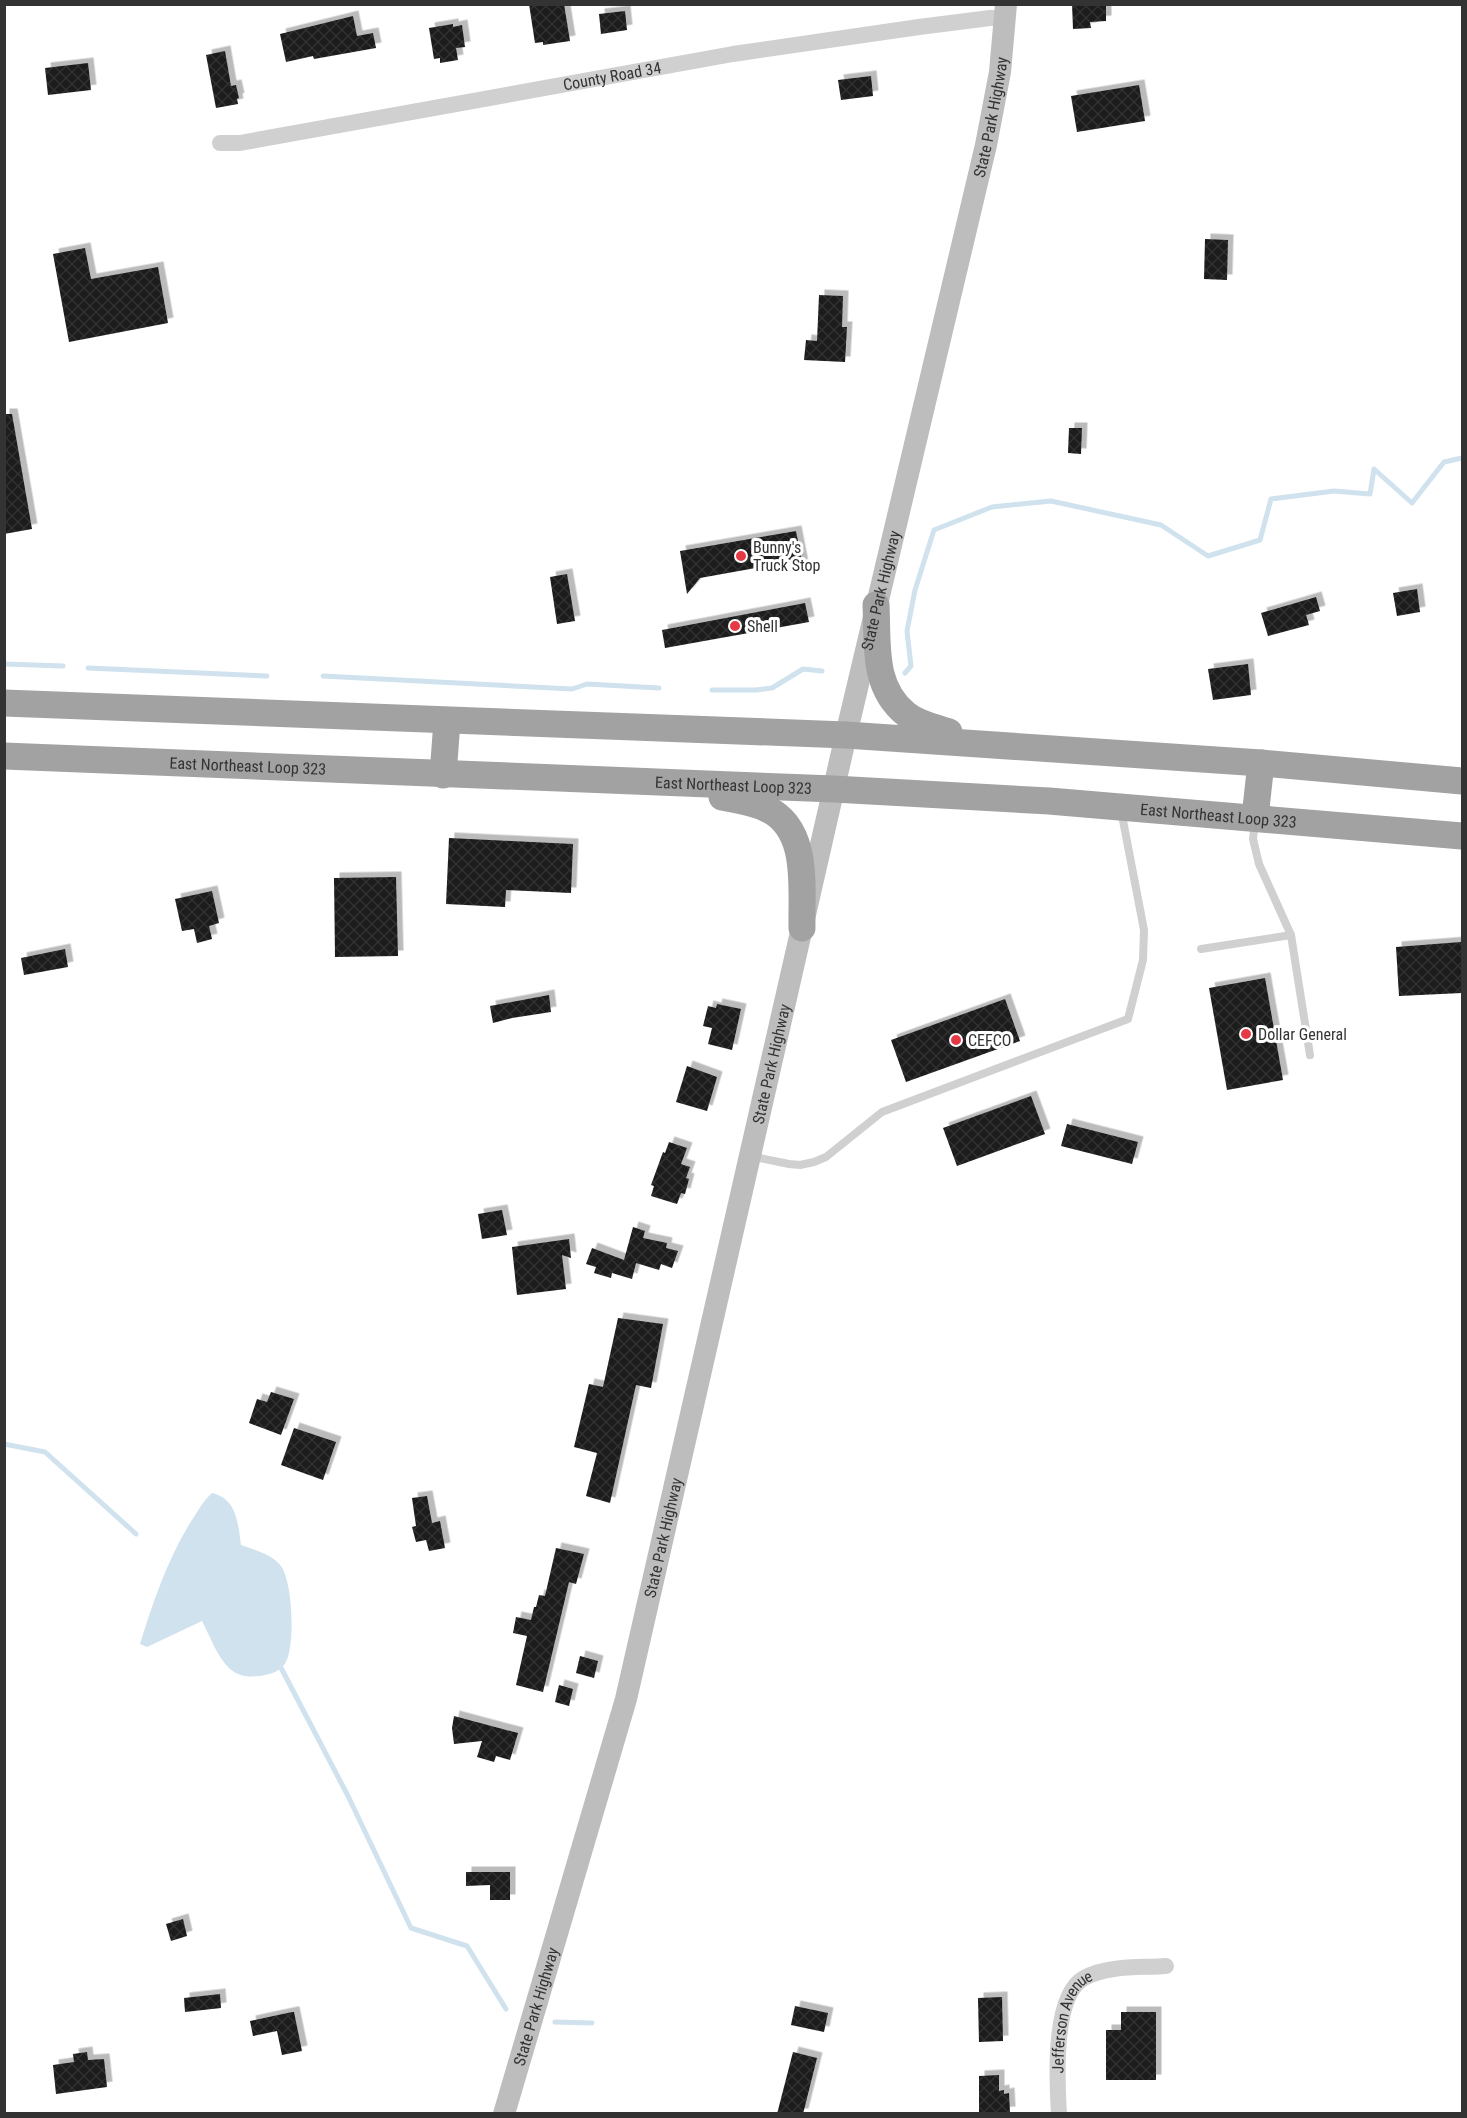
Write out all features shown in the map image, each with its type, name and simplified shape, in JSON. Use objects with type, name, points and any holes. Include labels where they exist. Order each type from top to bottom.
[{"type":"highway","points":[[876,605],[878,666],[891,698],[906,714],[917,721],[982,743]]},
{"type":"highway","points":[[4,703],[846,735],[1261,763],[1462,781]]},
{"type":"highway","points":[[442,775],[447,721]]},
{"type":"highway","name":"East Northeast Loop 323","points":[[4,756],[834,789],[1120,807],[1462,836]]},
{"type":"highway","points":[[1255,818],[1261,763]]},
{"type":"highway","points":[[666,783],[757,805],[768,809],[786,823],[796,841],[799,854],[802,928]]},
{"type":"main road","name":"State Park Highway","points":[[504,2114],[626,1699],[876,605],[986,145],[1000,72],[1006,11]]},
{"type":"street","name":"County Road 34","points":[[220,143],[240,143],[733,54],[990,18],[1006,11]]},
{"type":"street","name":"Jefferson Avenue","points":[[1059,2114],[1060,2033],[1062,2013],[1069,1994],[1083,1979],[1107,1971],[1166,1966]]},
{"type":"lane","points":[[750,1155],[789,1164],[800,1165],[814,1162],[826,1157],[882,1112],[1128,1019],[1143,960],[1144,930],[1120,807]]},
{"type":"lane","points":[[1255,818],[1253,839],[1259,864],[1291,935],[1310,1055]]},
{"type":"lane","points":[[1201,949],[1291,935]]},
{"type":"water","points":[[212,1493],[227,1501],[235,1513],[241,1545],[273,1558],[285,1574],[292,1616],[290,1646],[284,1665],[270,1674],[248,1676],[237,1674],[230,1669],[202,1621],[147,1647],[140,1644],[155,1597],[174,1552],[202,1504]]},
{"type":"building","points":[[529,4],[564,4],[570,41],[543,45],[543,42],[535,43]]},
{"type":"building","points":[[1072,4],[1106,4],[1106,21],[1090,22],[1091,28],[1073,29]]},
{"type":"building","points":[[625,11],[627,30],[601,34],[599,14]]},
{"type":"building","points":[[353,16],[357,36],[373,33],[376,48],[286,62],[280,34]]},
{"type":"building","points":[[453,24],[453,27],[462,25],[465,47],[456,48],[458,60],[440,63],[440,58],[434,59],[429,28]]},
{"type":"building","points":[[225,51],[231,86],[236,85],[239,98],[237,99],[238,104],[216,108],[206,55]]},
{"type":"building","points":[[88,63],[91,90],[48,95],[45,68]]},
{"type":"building","points":[[871,76],[873,96],[841,100],[838,80]]},
{"type":"building","points":[[1139,85],[1145,121],[1077,132],[1071,96]]},
{"type":"building","points":[[1205,239],[1228,240],[1227,280],[1204,279]]},
{"type":"building","points":[[85,248],[91,279],[158,267],[168,323],[69,342],[53,254]]},
{"type":"building","points":[[819,295],[843,296],[842,327],[847,327],[845,362],[804,360],[806,340],[817,341]]},
{"type":"building","points":[[4,414],[12,414],[32,529],[4,534]]},
{"type":"building","points":[[1069,428],[1082,428],[1081,454],[1068,453]]},
{"type":"building","name":"Bunny's Truck Stop","points":[[796,531],[804,572],[789,562],[700,578],[687,594],[680,551]]},
{"type":"building","points":[[567,574],[575,621],[557,624],[550,577]]},
{"type":"building","points":[[1417,589],[1420,612],[1397,616],[1393,593]]},
{"type":"building","points":[[1316,597],[1320,611],[1306,615],[1309,625],[1268,636],[1261,613]]},
{"type":"building","name":"Shell","points":[[805,603],[809,622],[665,648],[662,630]]},
{"type":"building","points":[[1248,664],[1251,695],[1213,700],[1208,669]]},
{"type":"building","points":[[449,838],[573,844],[571,893],[506,890],[505,907],[446,904]]},
{"type":"building","points":[[396,877],[398,956],[335,957],[334,878]]},
{"type":"building","points":[[212,891],[219,923],[209,926],[212,939],[197,943],[194,929],[182,931],[175,899]]},
{"type":"building","points":[[1461,942],[1462,993],[1399,996],[1396,947]]},
{"type":"building","points":[[65,949],[68,967],[24,975],[21,958]]},
{"type":"building","name":"Dollar General","points":[[1265,978],[1283,1080],[1227,1090],[1209,988]]},
{"type":"building","points":[[549,995],[551,1012],[493,1023],[490,1006]]},
{"type":"building","name":"CEFCO","points":[[1005,999],[1020,1041],[906,1082],[891,1040]]},
{"type":"building","points":[[717,1004],[741,1009],[732,1050],[708,1044],[712,1028],[703,1026],[708,1006],[716,1008]]},
{"type":"building","points":[[687,1066],[717,1077],[707,1111],[676,1102]]},
{"type":"building","points":[[1031,1096],[1045,1134],[957,1166],[943,1128]]},
{"type":"building","points":[[1067,1124],[1138,1142],[1132,1164],[1061,1146]]},
{"type":"building","points":[[669,1142],[687,1148],[681,1164],[690,1167],[686,1178],[689,1179],[685,1194],[681,1193],[677,1204],[651,1196],[654,1186],[651,1185]]},
{"type":"building","points":[[502,1210],[507,1235],[482,1239],[478,1214]]},
{"type":"building","points":[[633,1227],[645,1231],[643,1238],[667,1243],[666,1248],[678,1251],[672,1268],[661,1264],[659,1270],[636,1263],[632,1279],[612,1273],[611,1278],[594,1273],[596,1267],[586,1264],[592,1248],[624,1260]]},
{"type":"building","points":[[569,1239],[571,1258],[562,1255],[566,1289],[517,1295],[512,1247]]},
{"type":"building","points":[[618,1318],[663,1324],[651,1388],[636,1385],[610,1503],[586,1496],[597,1453],[574,1447],[589,1384],[603,1387]]},
{"type":"building","points":[[271,1392],[294,1399],[281,1435],[249,1423],[257,1399],[267,1402]]},
{"type":"building","points":[[294,1428],[336,1442],[323,1480],[281,1465]]},
{"type":"building","points":[[427,1496],[432,1523],[440,1521],[445,1548],[429,1551],[426,1540],[416,1542],[412,1527],[416,1526],[412,1498]]},
{"type":"building","points":[[556,1548],[584,1554],[576,1584],[569,1582],[543,1692],[516,1685],[527,1636],[513,1633],[516,1617],[531,1620],[539,1595],[545,1596]]},
{"type":"building","points":[[580,1656],[598,1661],[594,1678],[576,1673]]},
{"type":"building","points":[[559,1685],[573,1689],[569,1706],[555,1702]]},
{"type":"building","points":[[454,1716],[518,1733],[510,1760],[496,1756],[494,1762],[477,1757],[482,1741],[454,1744],[452,1728]]},
{"type":"building","points":[[466,1872],[510,1872],[510,1900],[490,1900],[490,1885],[466,1886]]},
{"type":"building","points":[[183,1919],[187,1936],[171,1941],[166,1924]]},
{"type":"building","points":[[220,1994],[221,2008],[185,2012],[184,1998]]},
{"type":"building","points":[[1002,1997],[1003,2041],[979,2042],[978,1998]]},
{"type":"building","points":[[795,2006],[828,2013],[824,2032],[791,2025]]},
{"type":"building","points":[[294,2012],[302,2051],[282,2055],[277,2031],[253,2036],[250,2021]]},
{"type":"building","points":[[1121,2012],[1156,2012],[1156,2080],[1106,2080],[1106,2030],[1121,2030]]},
{"type":"building","points":[[87,2052],[88,2060],[104,2059],[107,2087],[56,2094],[53,2065],[74,2062],[73,2054]]},
{"type":"building","points":[[793,2052],[817,2058],[803,2114],[777,2114]]},
{"type":"building","points":[[999,2075],[999,2091],[1004,2090],[1004,2094],[1009,2093],[1010,2112],[979,2114],[979,2076]]},
{"type":"waterway","points":[[905,673],[911,666],[907,631],[915,590],[934,530],[992,507],[1051,501],[1161,525],[1208,556],[1260,540],[1271,499],[1334,491],[1370,494],[1374,469],[1412,503],[1444,462],[1462,458]]},
{"type":"waterway","points":[[4,664],[63,666]]},
{"type":"waterway","points":[[88,668],[267,676]]},
{"type":"waterway","points":[[712,690],[772,688],[803,669],[822,671]]},
{"type":"waterway","points":[[323,676],[572,689],[587,684],[659,688]]},
{"type":"waterway","points":[[4,1444],[45,1452],[136,1534]]},
{"type":"waterway","points":[[278,1662],[348,1796],[411,1928],[467,1946],[506,2009]]},
{"type":"waterway","points":[[555,2022],[592,2023]]},
{"type":"place","name":"Bunny's Truck Stop","points":[[741,556]]},
{"type":"place","name":"Shell","points":[[735,626]]},
{"type":"place","name":"Dollar General","points":[[1246,1034]]},
{"type":"place","name":"CEFCO","points":[[956,1040]]}]
